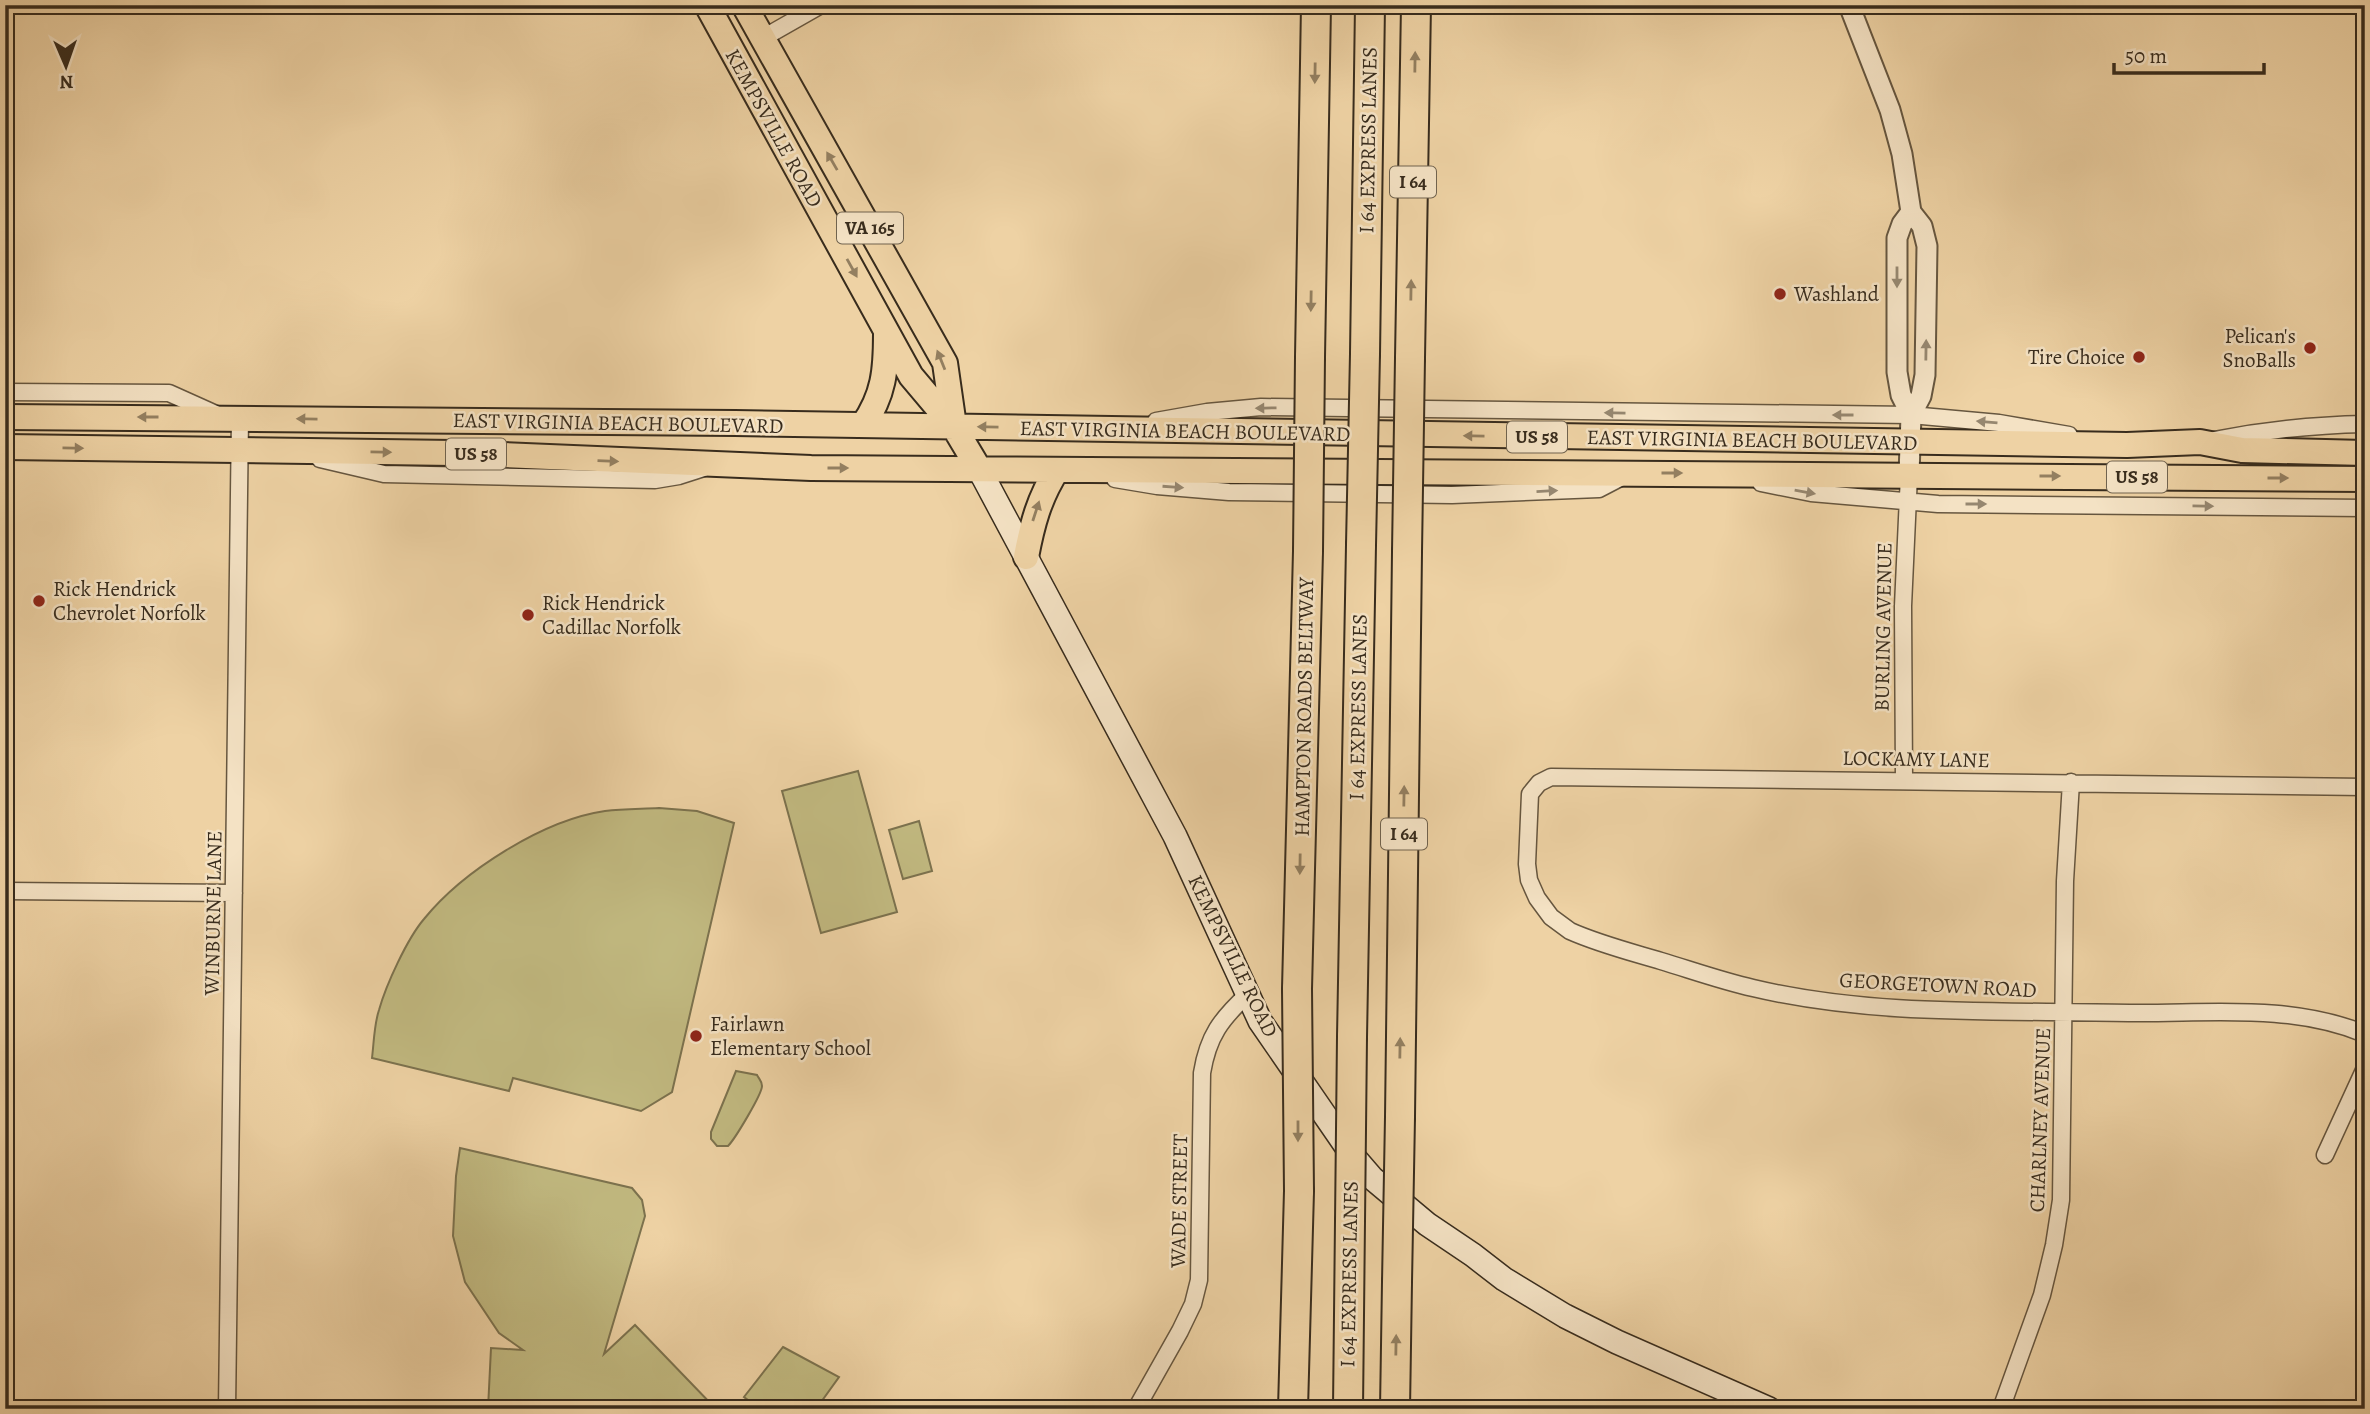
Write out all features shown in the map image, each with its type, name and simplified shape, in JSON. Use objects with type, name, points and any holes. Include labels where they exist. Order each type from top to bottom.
[{"type":"highway","name":"HAMPTON ROADS BELTWAY","points":[[1293,1409],[1299,1191],[1297,989],[1308,551],[1316,5]]},
{"type":"highway","name":"I 64 EXPRESS LANES","points":[[1348,1409],[1370,5]]},
{"type":"highway","name":"I 64","points":[[1395,1409],[1416,5]]},
{"type":"highway","points":[[1299,1191],[1303,1409]]},
{"type":"main road","name":"KEMPSVILLE ROAD","points":[[707,5],[911,376],[954,427],[979,469],[1175,836],[1261,1021],[1353,1156],[1372,1178],[1427,1224],[1504,1279],[1565,1316],[1657,1362],[1769,1409]]},
{"type":"main road","name":"KEMPSVILLE ROAD","points":[[744,5],[945,363],[954,427]]},
{"type":"main road","points":[[863,425],[873,411],[882,389],[886,368],[886,331]]},
{"type":"main road","name":"EAST VIRGINIA BEACH BOULEVARD","points":[[5,416],[863,425],[2127,445],[2200,442],[2242,450],[2365,453]]},
{"type":"main road","name":"EAST VIRGINIA BEACH BOULEVARD","points":[[5,447],[454,453],[713,465],[979,469],[2365,479]]},
{"type":"main road","points":[[1026,557],[1034,514],[1044,490],[1057,470]]},
{"type":"street","points":[[763,38],[821,5]]},
{"type":"street","points":[[1849,5],[1889,110],[1902,154],[1911,212],[1922,226],[1927,246],[1925,375],[1921,396],[1911,415],[1909,475]]},
{"type":"street","points":[[1911,212],[1902,224],[1897,238],[1896,372],[1901,395],[1911,415]]},
{"type":"street","points":[[5,392],[169,393],[232,418]]},
{"type":"street","points":[[1105,430],[1207,412],[1261,407],[1911,415],[1999,423],[2127,445]]},
{"type":"street","name":"WINBURNE LANE","points":[[227,1409],[239,450],[232,418]]},
{"type":"street","points":[[2200,442],[2270,429],[2365,424]]},
{"type":"street","points":[[1714,474],[1811,493],[1908,502],[2365,508]]},
{"type":"street","name":"BURLING AVENUE","points":[[1903,780],[1903,606],[1909,475]]},
{"type":"street","name":"LOCKAMY LANE","points":[[1528,851],[1530,794],[1539,783],[1551,777],[2365,787]]},
{"type":"street","name":"CHARLNEY AVENUE","points":[[2001,1409],[2042,1295],[2061,1200],[2065,881],[2071,782]]},
{"type":"street","name":"GEORGETOWN ROAD","points":[[1528,851],[1529,880],[1537,898],[1551,917],[1570,931],[1752,988],[1890,1008],[2274,1012],[2309,1016],[2365,1034]]},
{"type":"street","points":[[5,891],[234,893]]},
{"type":"street","name":"WADE STREET","points":[[1136,1409],[1193,1304],[1200,1268],[1202,1073],[1205,1055],[1222,1019],[1248,993]]},
{"type":"street","points":[[2325,1155],[2365,1068]]},
{"type":"shaded area","points":[[858,771],[897,912],[821,933],[782,791]]},
{"type":"shaded area","points":[[659,808],[697,811],[734,823],[672,1092],[641,1111],[513,1078],[509,1091],[372,1058],[377,1016],[398,963],[424,919],[460,883],[506,850],[556,825],[605,811]]},
{"type":"shaded area","points":[[919,821],[932,871],[903,879],[889,830]]},
{"type":"shaded area","points":[[736,1071],[757,1075],[761,1081],[761,1091],[728,1146],[717,1146],[711,1139],[711,1132]]},
{"type":"shaded area","points":[[460,1148],[632,1188],[642,1200],[645,1216],[604,1354],[635,1325],[716,1409],[488,1409],[491,1348],[523,1350],[499,1333],[465,1282],[453,1236]]},
{"type":"shaded area","points":[[783,1347],[839,1377],[816,1409],[760,1409],[744,1397]]},
{"type":"place","name":"Washland","points":[[1780,294]]},
{"type":"place","name":"Pelican's SnoBalls","points":[[2310,348]]},
{"type":"place","name":"Tire Choice","points":[[2139,357]]},
{"type":"place","name":"Rick Hendrick Chevrolet Norfolk","points":[[39,601]]},
{"type":"place","name":"Rick Hendrick Cadillac Norfolk","points":[[528,615]]},
{"type":"place","name":"Fairlawn Elementary School","points":[[696,1036]]}]
